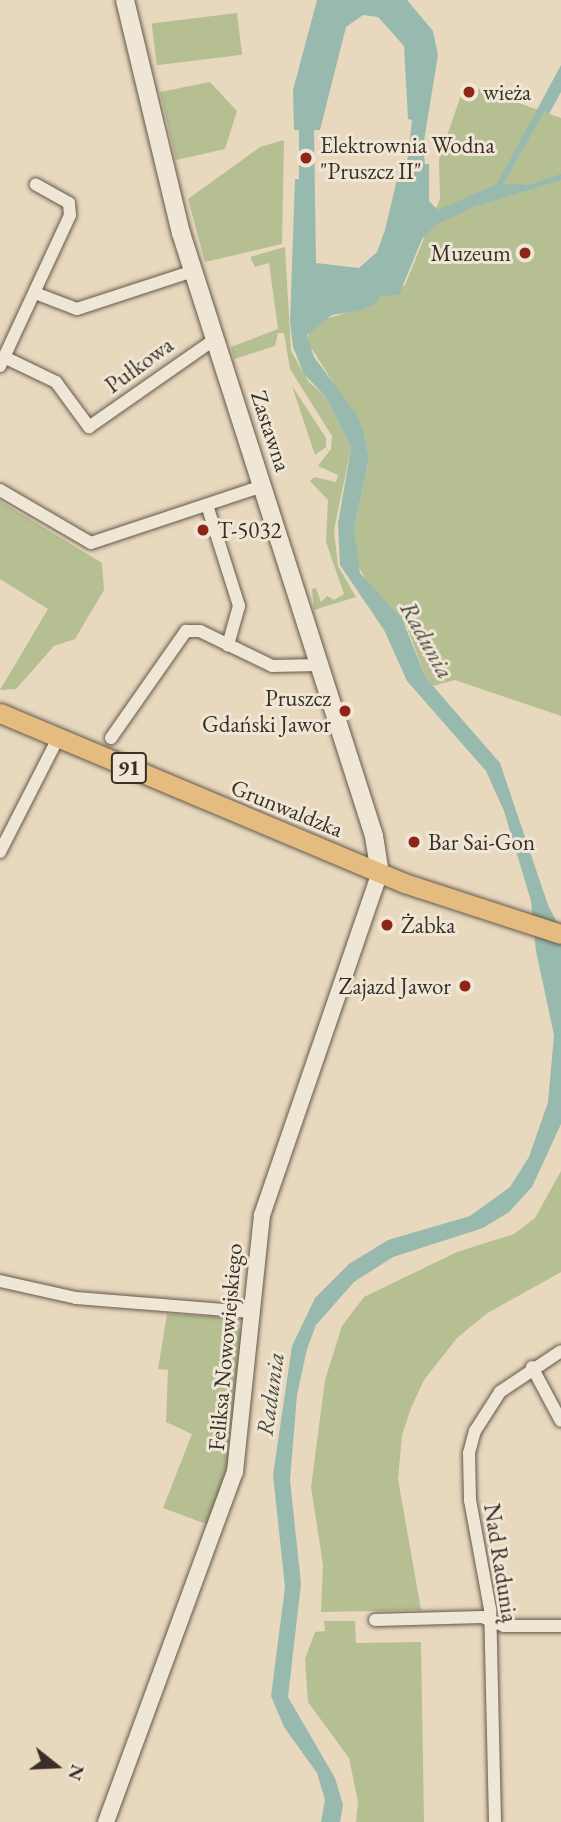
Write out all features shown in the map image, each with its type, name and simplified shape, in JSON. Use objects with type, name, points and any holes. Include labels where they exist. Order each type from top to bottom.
[{"type":"main road","name":"Zastawna","points":[[125,0],[166,179],[378,849],[380,872]]},
{"type":"main road","name":"Grunwaldzka","points":[[0,713],[380,872],[561,934]]},
{"type":"street","points":[[2,361],[71,209],[64,199],[36,185]]},
{"type":"street","points":[[35,293],[78,309],[193,271]]},
{"type":"street","name":"Pułkowa","points":[[2,361],[56,382],[89,427],[215,339]]},
{"type":"street","points":[[0,491],[91,543],[262,486]]},
{"type":"street","points":[[207,505],[239,606],[228,645]]},
{"type":"street","points":[[111,738],[180,634],[200,631],[279,667],[320,665]]},
{"type":"street","points":[[0,852],[58,738]]},
{"type":"street","name":"Feliksa Nowowiejskiego","points":[[106,1822],[235,1472],[259,1227],[272,1177],[380,872]]},
{"type":"street","points":[[0,1281],[76,1298],[251,1312]]},
{"type":"street","name":"Nad Radunią","points":[[495,1822],[491,1621],[470,1500],[469,1452],[487,1408],[532,1367],[561,1351]]},
{"type":"street","points":[[532,1367],[561,1421]]},
{"type":"street","points":[[374,1620],[482,1617],[505,1626],[561,1626]]},
{"type":"green space","points":[[237,13],[242,55],[157,65],[152,23]]},
{"type":"green space","points":[[210,82],[237,111],[225,149],[176,160],[160,92]]},
{"type":"green space","points":[[476,88],[561,118],[561,716],[455,680],[433,686],[426,678],[407,627],[367,582],[356,562],[354,529],[369,458],[364,432],[307,341],[310,329],[322,320],[374,305],[378,297],[405,285],[440,199],[439,159],[462,92]]},
{"type":"green space","points":[[284,140],[282,244],[205,262],[188,199],[260,147]]},
{"type":"green space","points":[[285,247],[291,351],[309,382],[325,396],[351,448],[334,530],[338,566],[356,597],[314,610],[312,589],[316,588],[321,602],[327,596],[334,600],[344,594],[326,542],[328,500],[310,481],[314,477],[336,482],[338,475],[318,466],[331,449],[332,436],[290,369],[284,333],[278,333],[275,346],[234,359],[231,347],[278,329],[269,263],[255,267],[250,257]]},
{"type":"green space","points":[[292,386],[326,438],[326,447],[315,455]]},
{"type":"green space","points":[[0,501],[102,563],[104,590],[75,639],[54,646],[16,689],[0,690],[48,609],[0,579]]},
{"type":"green space","points":[[561,1171],[561,1272],[486,1314],[457,1338],[424,1380],[402,1435],[398,1479],[421,1610],[321,1612],[323,1565],[311,1487],[325,1380],[342,1326],[364,1297],[457,1252],[514,1234],[535,1218]]},
{"type":"green space","points":[[167,1314],[223,1317],[237,1323],[244,1339],[229,1461],[209,1525],[163,1508],[192,1434],[166,1422],[168,1370],[158,1369]]},
{"type":"green space","points":[[324,1621],[355,1621],[356,1643],[421,1642],[424,1822],[356,1822],[358,1802],[349,1758],[308,1702],[305,1659],[315,1632],[325,1631]]},
{"type":"water","points":[[317,0],[407,0],[433,31],[438,55],[423,147],[425,164],[429,164],[429,201],[438,210],[497,184],[561,65],[561,92],[549,114],[544,112],[503,184],[528,185],[561,174],[561,180],[473,207],[436,225],[422,239],[399,295],[381,296],[374,305],[358,311],[332,315],[307,335],[314,357],[357,415],[364,432],[369,458],[354,529],[360,573],[402,619],[426,678],[500,763],[548,905],[561,930],[561,1124],[532,1187],[509,1212],[483,1228],[393,1257],[354,1282],[316,1325],[307,1349],[297,1395],[290,1480],[301,1584],[288,1697],[335,1778],[343,1805],[340,1822],[321,1822],[325,1800],[317,1773],[284,1727],[271,1696],[285,1587],[273,1475],[292,1346],[315,1298],[349,1264],[388,1240],[470,1216],[510,1187],[529,1157],[548,1102],[554,1035],[536,951],[531,901],[504,811],[486,771],[407,681],[384,630],[340,565],[338,524],[351,448],[325,396],[304,374],[293,347],[290,322],[295,179],[299,179],[299,130],[294,130],[293,90]],"holes":[[[363,15],[378,17],[404,46],[408,119],[412,120],[407,163],[401,162],[377,252],[359,268],[316,263],[314,130],[320,130],[346,27]]]},
{"type":"place","name":"wieża","points":[[469,92]]},
{"type":"place","name":"Elektrownia Wodna \"Pruszcz II\"","points":[[306,158]]},
{"type":"place","name":"Muzeum","points":[[525,253]]},
{"type":"place","name":"T-5032","points":[[203,530]]},
{"type":"place","name":"Pruszcz Gdański Jawor","points":[[345,711]]},
{"type":"place","name":"Bar Sai-Gon","points":[[414,842]]},
{"type":"place","name":"Żabka","points":[[387,925]]},
{"type":"place","name":"Zajazd Jawor","points":[[465,986]]},
{"type":"water label","name":"Radunia","points":[[427,640]]},
{"type":"water label","name":"Radunia","points":[[270,1394]]}]
